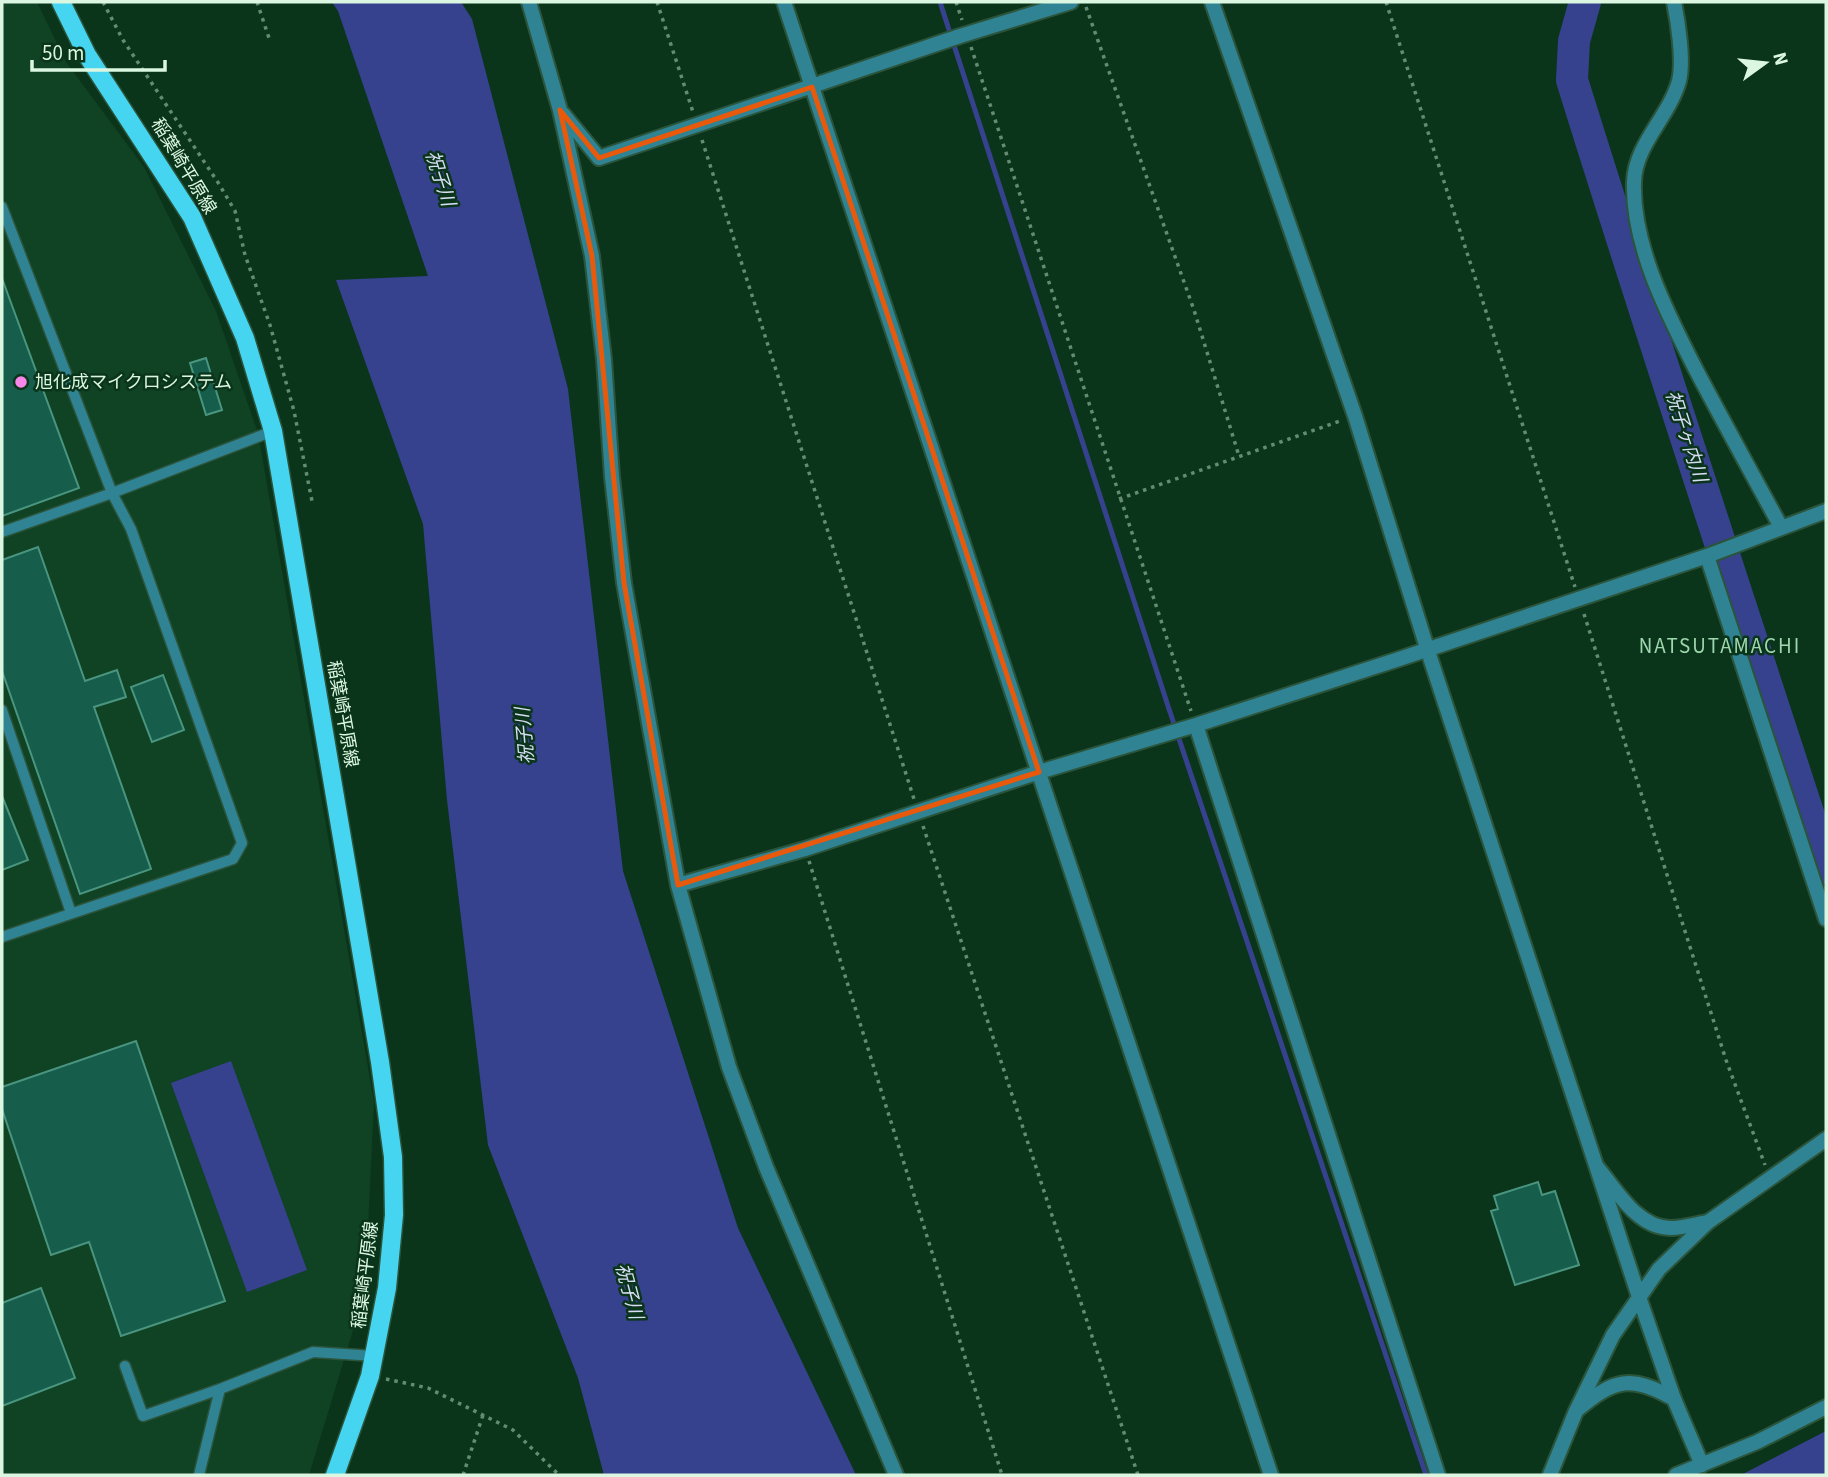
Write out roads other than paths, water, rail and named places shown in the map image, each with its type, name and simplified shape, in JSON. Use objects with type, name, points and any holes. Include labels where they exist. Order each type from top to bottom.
[{"type":"main road","name":"稲葉崎平原線","points":[[61,2],[87,55],[192,217],[245,338],[273,431],[380,1062],[393,1157],[392,1240],[375,1356],[335,1475]]},
{"type":"street","points":[[529,2],[560,110],[592,256],[624,583],[678,885],[729,1067],[756,1142],[896,1475]]},
{"type":"street","points":[[784,2],[1271,1475]]},
{"type":"street","points":[[560,110],[600,158],[1071,2]]},
{"type":"street","points":[[1212,2],[1355,416],[1427,648],[1640,1300],[1674,1399],[1705,1470]]},
{"type":"street","points":[[1674,2],[1679,29],[1679,79],[1667,107],[1641,151],[1634,181],[1639,230],[1655,280],[1675,327],[1781,527]]},
{"type":"street","points":[[678,885],[805,849],[1039,772],[1192,726],[1579,599],[1826,511]]},
{"type":"street","points":[[1708,555],[1826,919]]},
{"type":"street","points":[[1192,726],[1438,1475]]},
{"type":"street","points":[[1550,1475],[1576,1411],[1613,1335],[1660,1269],[1708,1222],[1826,1139]]},
{"type":"street","points":[[1597,1167],[1641,1219],[1653,1225],[1670,1228],[1708,1222]]},
{"type":"street","points":[[1576,1411],[1598,1392],[1619,1384],[1636,1382],[1656,1388],[1674,1399]]},
{"type":"street","points":[[1676,1475],[1705,1470],[1826,1407]]},
{"type":"lane","points":[[2,207],[112,493],[131,529],[242,843],[233,859],[2,937]]},
{"type":"lane","points":[[2,532],[273,431]]},
{"type":"lane","points":[[2,710],[71,913]]},
{"type":"lane","points":[[125,1366],[143,1416],[313,1352],[375,1356]]},
{"type":"lane","points":[[199,1475],[220,1389]]},
{"type":"water","name":"祝子川","points":[[332,2],[461,2],[472,19],[568,389],[623,871],[738,1228],[856,1475],[604,1475],[578,1378],[488,1145],[447,800],[423,524],[336,280],[428,276],[338,11]]},
{"type":"water","points":[[231,1061],[307,1270],[247,1292],[171,1083]]},
{"type":"water","points":[[1826,1431],[1825,1475],[1741,1475]]},
{"type":"waterway","points":[[940,2],[1168,706],[1426,1475]]},
{"type":"waterway","name":"祝子ヶ内川","points":[[1585,2],[1574,41],[1572,80],[1826,868]]},
{"type":"place","name":"旭化成マイクロシステム","points":[[21,382]]},
{"type":"district","name":"NATSUTAMACHI","points":[[1720,646]]}]
